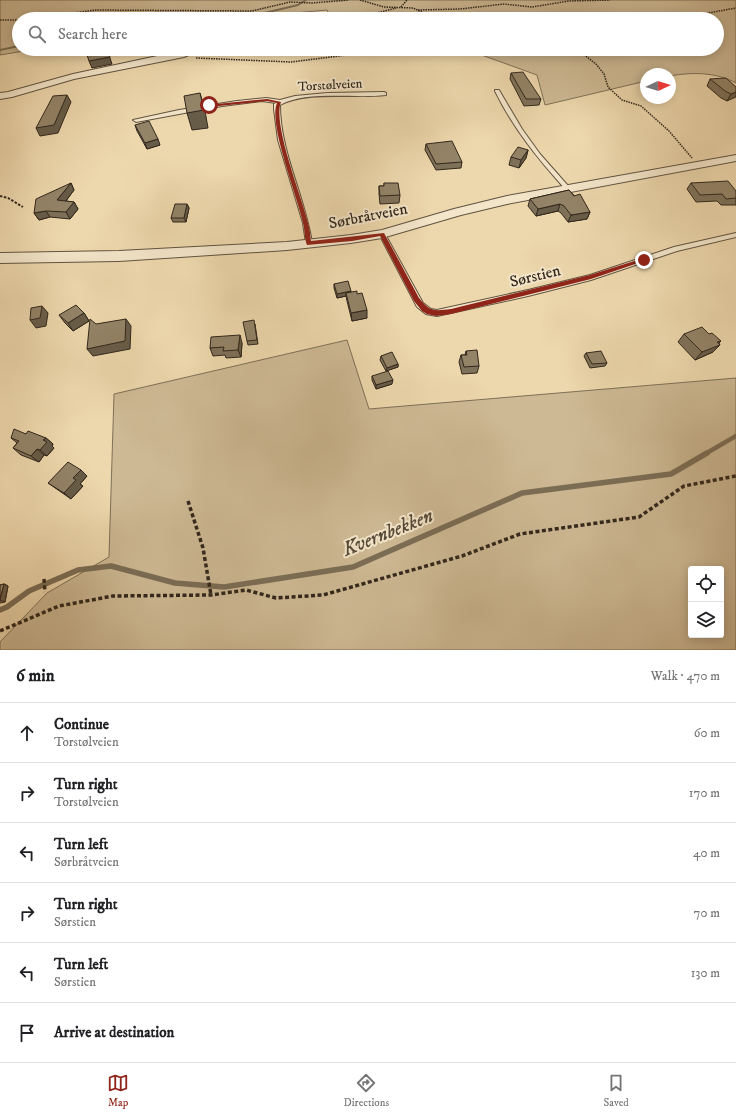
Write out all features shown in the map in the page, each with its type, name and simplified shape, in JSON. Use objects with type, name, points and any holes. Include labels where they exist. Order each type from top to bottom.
[{"type":"street","points":[[0,96],[9,95],[90,73],[174,56]]},
{"type":"street","name":"Sørbråtveien","points":[[0,258],[119,256],[352,239],[382,234],[483,206],[697,164],[736,158]]},
{"type":"lane","points":[[497,92],[524,136],[568,189]]},
{"type":"lane","name":"Torstølveien","points":[[136,120],[209,105],[267,100],[279,102],[290,99],[320,96],[384,94]]},
{"type":"lane","name":"Torstølveien","points":[[279,102],[276,108],[281,140],[306,223],[309,243]]},
{"type":"lane","name":"Sørstien","points":[[382,234],[420,305],[429,312],[436,313],[528,293],[591,277],[676,249],[736,235]]},
{"type":"path","points":[[81,12],[96,10],[252,11],[290,2],[307,3],[349,0]]},
{"type":"path","points":[[360,0],[366,0],[373,4],[387,7],[401,7],[418,10],[460,9],[498,4],[532,7],[569,0],[610,0]]},
{"type":"path","points":[[381,12],[401,7],[407,0]]},
{"type":"path","points":[[714,12],[736,8]]},
{"type":"path","points":[[418,10],[422,12]]},
{"type":"path","points":[[0,20],[12,20]]},
{"type":"path","points":[[192,57],[205,59],[291,62],[339,56]]},
{"type":"path","points":[[586,56],[596,64],[604,74],[608,87],[622,100],[641,106],[669,132],[697,164]]},
{"type":"path","points":[[0,196],[8,198],[22,207]]},
{"type":"path","points":[[0,631],[59,606],[113,596],[211,594],[246,590],[276,598],[323,595],[462,556],[520,534],[639,517],[684,486],[736,476]]},
{"type":"path","points":[[188,501],[203,548],[211,594]]},
{"type":"path","points":[[44,579],[45,592]]},
{"type":"shaded area","points":[[0,0],[736,0],[736,83],[728,79],[712,75],[687,74],[676,75],[676,68],[640,68],[640,82],[545,105],[537,75],[484,56],[724,56],[724,12],[328,12],[327,10],[305,12],[12,12],[12,53],[0,55]]},
{"type":"shaded area","points":[[347,340],[369,409],[736,378],[736,650],[0,650],[0,642],[47,593],[109,557],[114,394]]},
{"type":"building","points":[[87,56],[110,57],[89,61]]},
{"type":"building","points":[[523,72],[541,99],[526,99],[511,73]]},
{"type":"building","points":[[726,78],[736,87],[736,92],[731,94],[725,91],[710,79]]},
{"type":"building","points":[[200,93],[204,110],[187,113],[184,96]]},
{"type":"building","points":[[67,95],[54,125],[36,128],[53,96]]},
{"type":"building","points":[[149,121],[158,139],[145,143],[135,125]]},
{"type":"building","points":[[452,141],[462,162],[436,164],[426,144]]},
{"type":"building","points":[[518,147],[528,150],[521,160],[511,157]]},
{"type":"building","points":[[728,181],[736,191],[736,198],[726,199],[722,194],[700,195],[691,183]]},
{"type":"building","points":[[71,183],[57,200],[74,202],[66,212],[46,211],[34,213],[36,199]]},
{"type":"building","points":[[384,183],[398,183],[400,195],[380,196],[379,186],[384,186]]},
{"type":"building","points":[[569,190],[574,196],[580,194],[590,212],[571,215],[564,206],[560,204],[538,209],[530,199]]},
{"type":"building","points":[[175,204],[187,204],[184,218],[171,218]]},
{"type":"building","points":[[348,281],[351,291],[337,294],[334,284]]},
{"type":"building","points":[[357,291],[357,294],[362,293],[367,310],[351,313],[346,293]]},
{"type":"building","points":[[76,305],[84,313],[68,323],[59,315]]},
{"type":"building","points":[[42,306],[40,318],[30,320],[31,308]]},
{"type":"building","points":[[90,319],[96,324],[126,319],[125,341],[87,349]]},
{"type":"building","points":[[254,320],[257,340],[247,341],[243,322]]},
{"type":"building","points":[[702,327],[709,334],[712,333],[721,341],[717,342],[720,345],[702,352],[684,334]]},
{"type":"building","points":[[240,335],[238,350],[223,351],[224,347],[210,348],[211,337]]},
{"type":"building","points":[[477,350],[479,366],[464,367],[461,355],[467,355],[466,351]]},
{"type":"building","points":[[601,351],[607,363],[592,364],[586,353]]},
{"type":"building","points":[[392,352],[398,364],[387,368],[381,356]]},
{"type":"building","points":[[388,371],[393,380],[376,385],[372,376]]},
{"type":"building","points":[[14,429],[26,434],[28,431],[46,438],[43,440],[47,442],[40,450],[37,449],[31,456],[13,448],[19,441],[11,438]]},
{"type":"building","points":[[68,462],[81,470],[73,478],[76,480],[64,493],[48,483]]},
{"type":"building","points":[[4,584],[0,599],[0,585]]},
{"type":"waterway","points":[[269,12],[298,5],[306,0]]},
{"type":"waterway","points":[[0,50],[12,47]]},
{"type":"waterway","name":"Kvernbekken","points":[[705,454],[736,436]]},
{"type":"waterway","name":"Kvernbekken","points":[[0,610],[7,607],[29,591],[78,570],[111,566],[175,583],[224,587],[353,567],[522,493],[671,474],[707,453]]},
{"type":"route","points":[[209,105],[267,100],[275,100],[279,102],[276,108],[279,119],[281,140],[306,223],[309,243],[352,239],[382,234],[416,300],[429,312],[436,313],[451,311],[528,293],[591,277],[644,260]]}]
